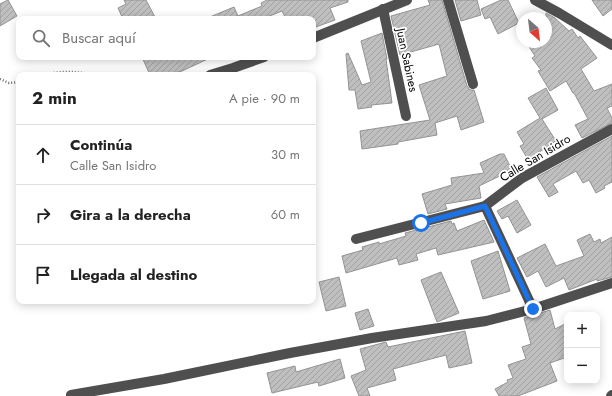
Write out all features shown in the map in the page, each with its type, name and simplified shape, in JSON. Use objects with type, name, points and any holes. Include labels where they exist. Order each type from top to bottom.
[{"type":"street","points":[[316,37],[407,0]]},
{"type":"street","points":[[448,0],[473,84]]},
{"type":"street","points":[[537,0],[612,45]]},
{"type":"street","name":"Juan Sabines","points":[[383,9],[406,116]]},
{"type":"street","points":[[220,72],[256,60]]},
{"type":"street","name":"Calle San Isidro","points":[[356,239],[485,206],[522,178],[612,129]]},
{"type":"street","points":[[485,206],[533,309]]},
{"type":"street","points":[[71,394],[164,379],[290,353],[486,321],[533,309],[612,283]]},
{"type":"path","points":[[0,79],[9,83],[16,82]]},
{"type":"building","points":[[8,0],[17,16],[0,26],[0,4]]},
{"type":"building","points":[[124,0],[146,0],[154,16],[122,16],[118,8],[126,4]]},
{"type":"building","points":[[267,0],[348,0],[348,2],[330,8],[335,20],[316,27],[316,16],[284,16],[282,11],[270,16],[238,16],[262,6],[261,3]]},
{"type":"building","points":[[428,0],[442,0],[467,86],[470,90],[474,90],[484,122],[461,130],[457,116],[435,123],[437,135],[398,142],[398,144],[362,149],[360,131],[430,120],[419,85],[447,76],[439,44],[400,55],[391,16],[430,5]]},
{"type":"building","points":[[455,0],[477,0],[481,15],[461,21]]},
{"type":"building","points":[[501,0],[508,0],[516,17],[516,25],[498,34],[490,17],[485,19],[481,9]]},
{"type":"building","points":[[592,0],[612,0],[612,9],[603,16]]},
{"type":"building","points":[[234,7],[238,16],[212,16]]},
{"type":"building","points":[[552,16],[569,31],[572,29],[578,38],[580,36],[597,58],[581,69],[594,91],[612,84],[612,106],[607,108],[612,118],[612,123],[582,138],[575,125],[588,119],[574,93],[566,81],[550,91],[538,71],[541,70],[532,58],[535,56],[530,48],[552,48]]},
{"type":"building","points":[[382,33],[387,59],[392,103],[371,105],[372,107],[358,109],[355,90],[349,90],[346,54],[348,53],[362,85],[371,82],[361,41]]},
{"type":"building","points":[[143,60],[206,60],[178,72],[149,72]]},
{"type":"building","points":[[546,88],[558,110],[542,119],[556,141],[532,157],[527,158],[520,146],[524,144],[517,132],[540,118],[528,98]]},
{"type":"building","points":[[612,136],[612,182],[604,186],[605,188],[596,193],[589,180],[583,183],[576,171],[553,184],[558,192],[549,197],[537,177]]},
{"type":"building","points":[[500,154],[504,154],[512,170],[479,186],[481,198],[445,204],[447,209],[428,214],[422,194],[452,185],[451,178],[484,173],[480,163]]},
{"type":"building","points":[[517,200],[531,225],[517,233],[508,216],[502,219],[497,211]]},
{"type":"building","points":[[484,220],[494,242],[438,255],[436,248],[416,254],[418,260],[399,265],[397,258],[346,273],[342,256],[363,250],[362,247],[379,242],[379,244],[406,236],[405,233],[451,221],[452,224],[454,223],[457,231]]},
{"type":"building","points":[[590,234],[594,242],[600,239],[601,243],[612,237],[612,277],[597,281],[597,279],[569,290],[564,278],[546,287],[538,271],[527,277],[517,258],[545,244],[556,266],[584,256],[577,240]]},
{"type":"building","points":[[498,251],[510,291],[483,299],[471,261]]},
{"type":"building","points":[[441,272],[459,313],[437,322],[421,280]]},
{"type":"building","points":[[339,277],[346,306],[326,311],[319,282]]},
{"type":"building","points":[[368,309],[374,326],[360,330],[355,313]]},
{"type":"building","points":[[550,310],[555,329],[564,324],[564,358],[550,363],[557,381],[518,396],[499,396],[495,389],[508,382],[507,380],[513,378],[508,365],[526,359],[522,347],[531,344],[524,318]]},
{"type":"building","points":[[465,331],[472,363],[449,368],[446,355],[393,369],[396,380],[367,388],[370,396],[359,396],[351,376],[366,370],[360,349],[386,342],[388,347]]},
{"type":"building","points":[[340,359],[345,378],[319,386],[318,382],[272,393],[267,373],[295,366],[296,372]]},
{"type":"route","points":[[421,223],[485,206],[533,309]]}]
